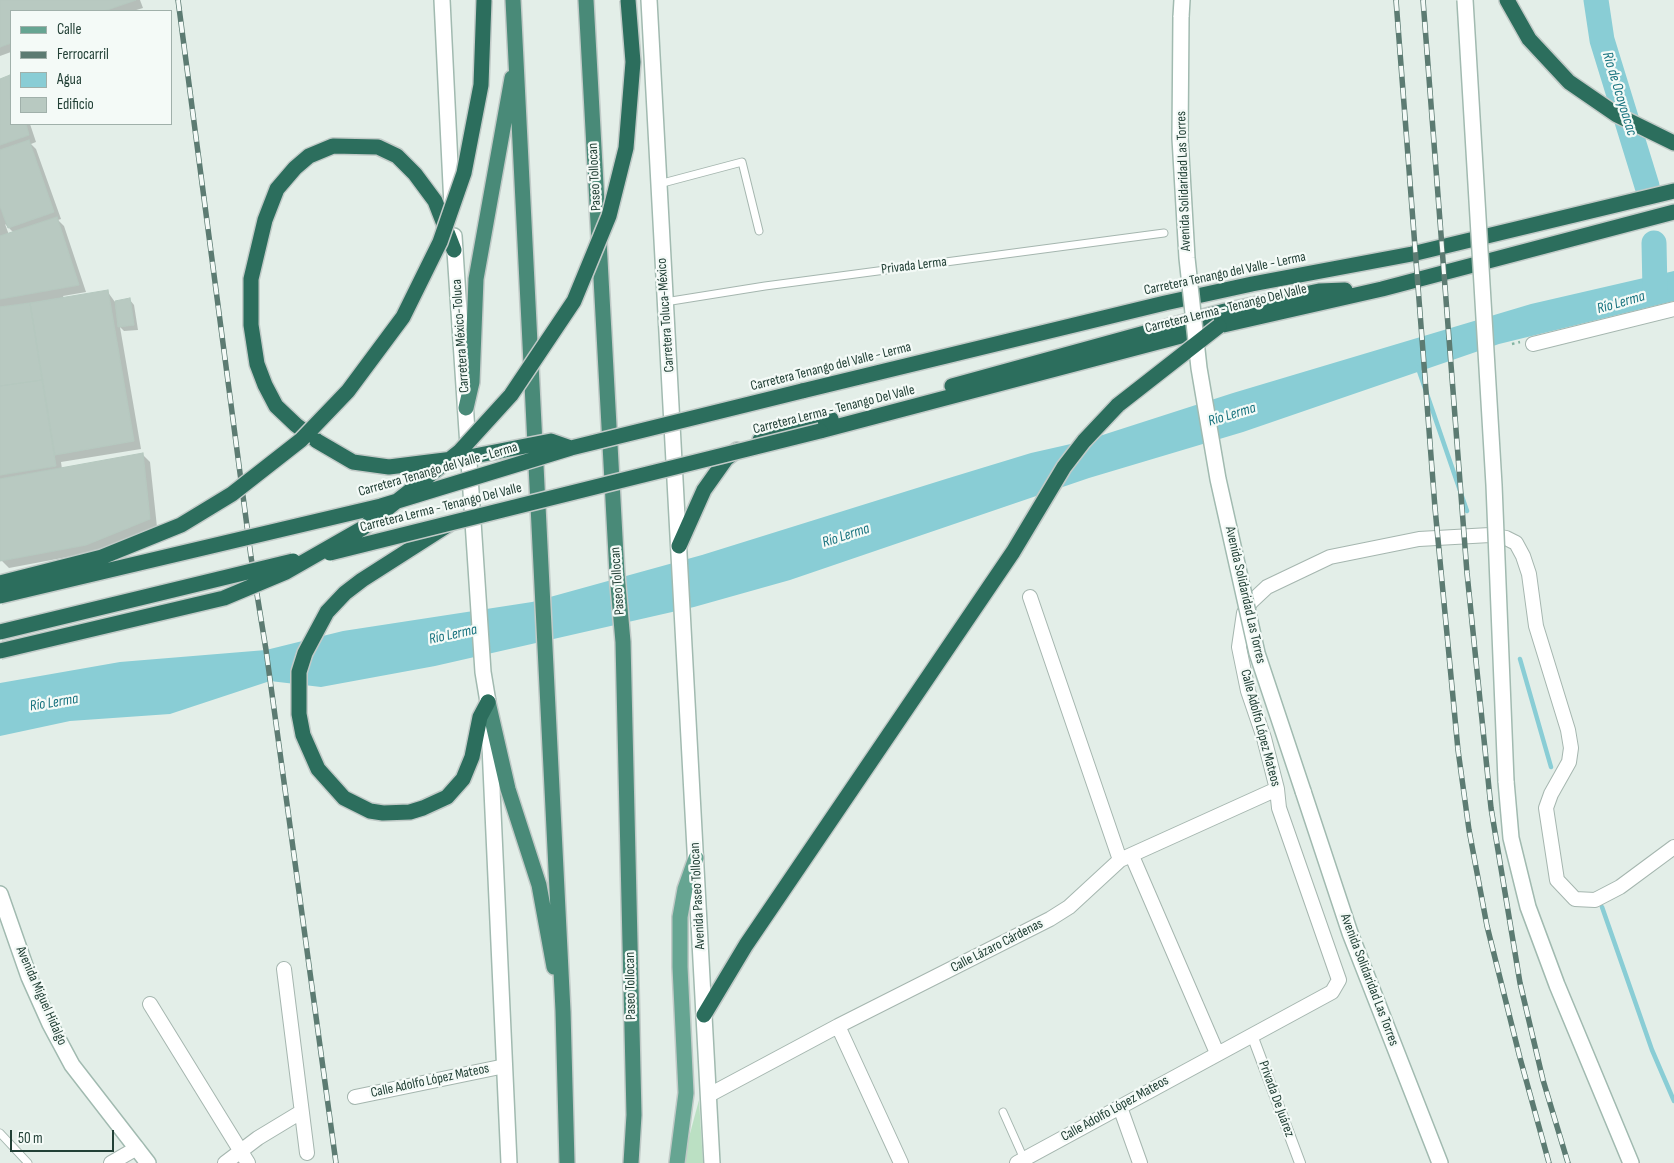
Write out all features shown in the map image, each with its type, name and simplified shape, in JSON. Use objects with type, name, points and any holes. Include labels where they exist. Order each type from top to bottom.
[{"type":"highway","points":[[0,583],[102,557],[181,525],[232,494],[300,440],[348,391],[403,317],[440,242],[464,173],[481,85],[484,0]]},
{"type":"highway","points":[[513,0],[563,1011],[567,1163]]},
{"type":"highway","name":"Paseo Tollocan","points":[[586,0],[617,574],[623,642],[634,1115],[631,1163]]},
{"type":"highway","points":[[0,651],[224,598],[286,572],[362,528],[460,451],[512,395],[574,301],[609,216],[626,148],[632,62],[628,0]]},
{"type":"highway","points":[[1507,0],[1530,39],[1555,69],[1585,94],[1617,115],[1658,137],[1674,143]]},
{"type":"highway","points":[[466,408],[472,382],[476,279],[505,110],[516,60]]},
{"type":"highway","points":[[454,250],[441,214],[425,188],[396,156],[378,147],[333,146],[309,156],[295,168],[277,189],[265,220],[251,279],[251,326],[257,364],[276,406],[317,441],[353,462],[371,466],[389,467],[469,457],[551,441],[571,448]]},
{"type":"highway","name":"Carretera Tenango del Valle - Lerma","points":[[0,596],[381,506],[571,448],[1165,303],[1252,284],[1412,254],[1674,191]]},
{"type":"highway","name":"Carretera Lerma - Tenango Del Valle","points":[[0,632],[449,524],[1220,326],[1382,289],[1674,212]]},
{"type":"highway","points":[[679,551],[704,490],[722,464],[739,449],[770,436],[1242,307],[1319,291],[1382,289]]},
{"type":"highway","points":[[704,1014],[746,945],[1013,552],[1064,467],[1118,405],[1220,326]]},
{"type":"highway","points":[[449,524],[345,593],[327,612],[305,653],[300,672],[298,692],[303,735],[318,769],[344,798],[370,811],[397,813],[423,808],[457,788],[468,770],[480,717],[488,702]]},
{"type":"highway","points":[[488,702],[508,789],[539,885],[563,1011]]},
{"type":"main road","name":"Carretera México-Toluca","points":[[442,0],[454,250],[483,672],[488,702]]},
{"type":"main road","name":"Carretera Toluca-México","points":[[649,0],[684,629]]},
{"type":"main road","name":"Avenida Solidaridad Las Torres","points":[[1182,0],[1180,138],[1187,258],[1199,368],[1218,479],[1255,645],[1350,933],[1440,1163]]},
{"type":"main road","points":[[1465,0],[1494,485],[1506,780],[1511,838],[1528,906],[1557,985],[1631,1163]]},
{"type":"main road","name":"Avenida Paseo Tollocan","points":[[684,629],[712,1163]]},
{"type":"main road","points":[[488,702],[509,1163]]},
{"type":"main road","points":[[677,1163],[686,1092],[680,967],[680,918],[685,889],[696,858]]},
{"type":"main road","name":"Avenida Miguel Hidalgo","points":[[0,894],[29,977],[50,1024],[72,1065],[148,1163]]},
{"type":"street","points":[[1533,344],[1674,309]]},
{"type":"street","name":"Calle Adolfo López Mateos","points":[[1020,1161],[1332,992],[1338,980],[1279,808],[1277,789],[1264,738],[1248,691],[1239,647],[1244,613],[1251,602],[1267,587],[1330,557],[1419,539],[1490,535],[1506,538],[1516,543],[1524,556],[1529,574],[1536,626],[1568,730],[1571,748],[1569,762],[1551,794],[1546,808],[1557,880],[1575,899],[1595,900],[1620,887],[1674,847]]},
{"type":"street","points":[[1030,597],[1126,858],[1217,1053]]},
{"type":"street","name":"Calle Lázaro Cárdenas","points":[[708,1095],[838,1026],[1050,919],[1074,903],[1126,858],[1277,789]]},
{"type":"street","points":[[284,969],[307,1153]]},
{"type":"street","points":[[150,1004],[244,1157]]},
{"type":"street","points":[[838,1026],[902,1163]]},
{"type":"street","name":"Privada De Juárez","points":[[1252,1035],[1300,1163]]},
{"type":"street","name":"Calle Adolfo López Mateos","points":[[355,1097],[505,1066]]},
{"type":"street","points":[[1120,1107],[1140,1163]]},
{"type":"street","points":[[225,1163],[244,1157],[301,1112]]},
{"type":"street","points":[[111,1163],[137,1148]]},
{"type":"lane","points":[[659,184],[742,162],[759,231]]},
{"type":"lane","name":"Privada Lerma","points":[[665,302],[775,284],[1164,234]]},
{"type":"lane","points":[[1003,1112],[1020,1161]]},
{"type":"lane","points":[[0,1133],[28,1163]]},
{"type":"green space","points":[[699,1100],[703,1163],[685,1163],[688,1141]]},
{"type":"water","name":"Río Lerma","points":[[1674,271],[1674,301],[1499,344],[1243,432],[1089,478],[790,580],[694,607],[435,666],[321,687],[270,681],[170,714],[70,721],[0,736],[0,683],[120,662],[266,650],[343,631],[532,602],[702,555],[1031,453],[1084,441],[1233,393],[1531,304]]},
{"type":"building","points":[[0,0],[136,0],[107,10],[10,10],[10,43],[0,47]]},
{"type":"building","points":[[10,75],[10,125],[26,125],[29,135],[0,145],[0,79]]},
{"type":"building","points":[[29,140],[54,212],[8,228],[0,206],[0,150]]},
{"type":"building","points":[[57,217],[79,285],[0,299],[0,236]]},
{"type":"building","points":[[108,290],[134,441],[55,455],[30,303]]},
{"type":"building","points":[[130,298],[134,325],[118,327],[115,301]]},
{"type":"building","points":[[30,303],[42,380],[0,386],[0,307]]},
{"type":"building","points":[[42,380],[56,466],[0,475],[0,386]]},
{"type":"building","points":[[143,453],[150,519],[86,545],[0,561],[0,479]]},
{"type":"waterway","name":"Rio de Ocoyoacac","points":[[1596,0],[1602,40],[1647,186]]},
{"type":"waterway","points":[[1654,243],[1655,291]]},
{"type":"waterway","points":[[1418,368],[1467,511]]},
{"type":"waterway","points":[[1520,659],[1551,767]]},
{"type":"waterway","points":[[1602,907],[1652,1050],[1674,1101]]},
{"type":"railway","points":[[178,0],[251,557],[266,650],[336,1163]]},
{"type":"railway","points":[[1396,0],[1435,508],[1458,750],[1469,830],[1487,926],[1549,1163]]},
{"type":"railway","points":[[1423,0],[1467,573],[1491,808],[1520,983],[1543,1080],[1568,1163]]}]
